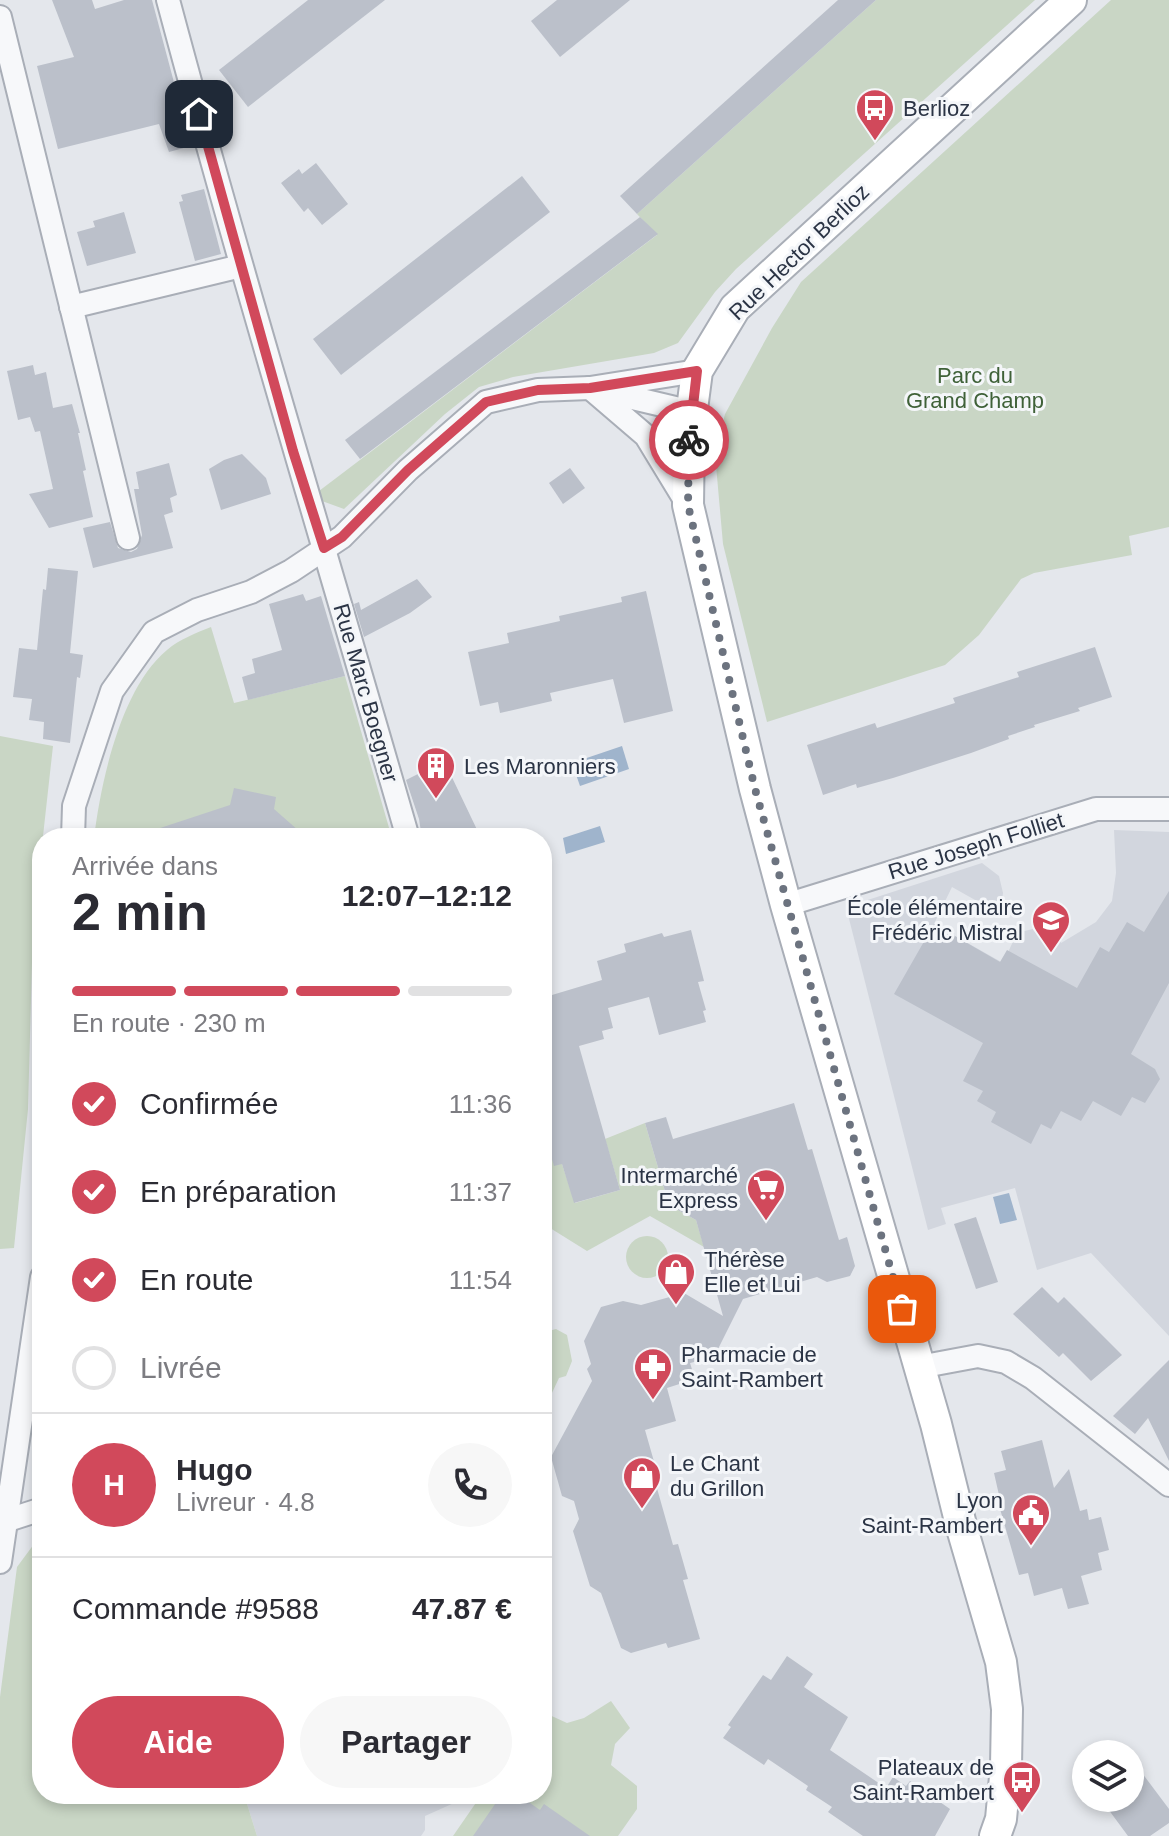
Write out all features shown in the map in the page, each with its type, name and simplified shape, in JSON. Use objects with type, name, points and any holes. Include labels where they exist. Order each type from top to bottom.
[{"type":"street","name":"Rue Marc Boegner","points":[[168,0],[293,451],[405,828]]},
{"type":"street","name":"Rue Hector Berlioz","points":[[995,1836],[1001,1819],[1006,1766],[1007,1709],[1001,1662],[786,905],[755,789],[688,505],[697,371],[735,308],[1071,0]]},
{"type":"street","points":[[0,17],[128,538]]},
{"type":"street","points":[[71,307],[241,266]]},
{"type":"street","points":[[73,828],[74,806],[112,691],[154,632],[197,610],[251,592],[291,571],[342,537],[408,470],[486,402],[538,390],[590,388],[697,371]]},
{"type":"street","points":[[590,388],[692,412]]},
{"type":"street","points":[[590,388],[646,436],[688,505]]},
{"type":"street","name":"Rue Joseph Folliet","points":[[786,905],[1096,809],[1169,809]]},
{"type":"street","points":[[0,1562],[32,1348]]},
{"type":"street","points":[[919,1367],[978,1356],[1006,1362],[1033,1378],[1169,1485]]},
{"type":"street","points":[[8,1520],[32,1512]]},
{"type":"shaded area","points":[[1114,830],[1169,832],[1169,1336],[1091,1253],[1037,1270],[1015,1188],[941,1208],[946,1224],[928,1230],[846,907],[982,863],[999,876],[1003,893],[1000,914],[952,887],[934,924],[1003,963],[1017,933],[1056,923],[1061,943],[1096,922],[1112,901],[1116,873]]},
{"type":"shaded area","points":[[247,1804],[452,1804],[425,1816],[425,1830],[421,1836],[257,1836]]},
{"type":"green space","points":[[876,0],[1035,0],[736,269],[678,343],[654,353],[513,377],[479,387],[445,414],[344,509],[322,501],[319,491],[657,235],[637,214]]},
{"type":"green space","name":"Parc du Grand Champ","points":[[1111,0],[1169,0],[1169,527],[1129,536],[1132,555],[1034,573],[1021,579],[979,635],[945,665],[767,722],[723,544],[715,454],[725,414],[801,282]]},
{"type":"green space","points":[[211,627],[234,703],[345,676],[389,828],[96,828],[108,763],[137,687],[167,650]]},
{"type":"green space","points":[[0,736],[53,746],[44,828],[32,828],[28,1109],[14,1248],[0,1249]]},
{"type":"green space","points":[[645,1123],[669,1205],[696,1220],[704,1247],[650,1216],[587,1251],[552,1229],[552,1152],[562,1164],[575,1203],[620,1190],[605,1139]]},
{"type":"green space","points":[[647,1236],[662,1242],[668,1257],[662,1272],[647,1278],[632,1272],[626,1257],[632,1242]]},
{"type":"green space","points":[[552,1330],[567,1335],[572,1361],[566,1376],[559,1378],[552,1393]]},
{"type":"green space","points":[[32,1547],[32,1804],[247,1804],[257,1836],[0,1836],[0,1697],[17,1567]]},
{"type":"green space","points":[[611,1701],[630,1728],[615,1744],[611,1765],[637,1786],[637,1809],[618,1836],[453,1836],[475,1804],[552,1804],[552,1716],[567,1723],[584,1718]]},
{"type":"water","points":[[622,746],[629,769],[580,786],[572,763]]},
{"type":"water","points":[[600,826],[605,842],[566,854],[563,838]]},
{"type":"water","points":[[1009,1193],[1017,1220],[1000,1224],[993,1197]]},
{"type":"building","points":[[52,0],[92,0],[95,9],[124,0],[152,0],[191,146],[169,152],[159,124],[58,149],[37,66],[74,57]]},
{"type":"building","points":[[308,0],[385,0],[248,107],[219,70]]},
{"type":"building","points":[[557,0],[630,0],[560,57],[531,21]]},
{"type":"building","points":[[838,0],[876,0],[637,214],[620,196]]},
{"type":"building","points":[[316,163],[348,204],[322,225],[308,208],[304,212],[281,183],[299,169],[302,174]]},
{"type":"building","points":[[522,176],[550,212],[341,375],[313,339]]},
{"type":"building","points":[[204,189],[221,254],[195,261],[179,202],[183,201],[181,195]]},
{"type":"building","points":[[124,212],[136,253],[87,266],[77,232],[95,227],[93,221]]},
{"type":"building","points":[[640,217],[658,234],[360,459],[345,440]]},
{"type":"building","points":[[33,365],[35,375],[46,372],[53,408],[72,404],[80,433],[86,470],[83,471],[93,517],[49,528],[29,494],[53,489],[40,431],[35,432],[30,417],[18,420],[7,371]]},
{"type":"building","points":[[242,454],[266,478],[271,494],[221,510],[209,469]]},
{"type":"building","points":[[169,463],[177,495],[170,498],[173,512],[164,515],[173,548],[93,568],[83,528],[110,522],[118,548],[131,552],[137,549],[142,535],[134,489],[139,489],[136,472]]},
{"type":"building","points":[[570,468],[585,488],[563,504],[549,483]]},
{"type":"building","points":[[48,568],[78,571],[70,653],[83,655],[80,678],[77,677],[70,743],[43,739],[44,722],[29,720],[32,699],[13,697],[19,648],[37,650]]},
{"type":"building","points":[[417,579],[432,597],[410,613],[364,637],[354,604],[359,602],[361,610]]},
{"type":"building","points":[[646,591],[673,711],[624,723],[613,679],[550,693],[552,701],[500,713],[498,702],[480,706],[468,652],[509,643],[507,633],[560,621],[559,616],[622,602],[621,597]]},
{"type":"building","points":[[303,594],[306,601],[321,596],[345,676],[248,700],[242,677],[255,673],[252,659],[282,650],[269,604]]},
{"type":"building","points":[[1095,647],[1112,697],[1034,725],[1008,736],[1009,739],[971,753],[893,778],[857,788],[856,784],[823,795],[807,745],[875,723],[877,728],[955,703],[953,698],[1019,677],[1017,672]]},
{"type":"building","name":"Les Maronniers","points":[[438,764],[448,769],[476,828],[420,828],[406,780]]},
{"type":"building","points":[[234,788],[276,797],[274,809],[296,828],[160,828],[230,805]]},
{"type":"building","points":[[1169,891],[1169,983],[1131,1054],[1155,1069],[1160,1079],[1145,1103],[1132,1097],[1121,1116],[1093,1101],[1081,1121],[1061,1111],[1051,1129],[1041,1124],[1031,1144],[991,1122],[996,1112],[977,1101],[983,1091],[963,1081],[983,1043],[894,994],[934,924],[1000,962],[1007,950],[1077,988],[1100,947],[1109,952],[1127,922],[1144,932]]},
{"type":"building","points":[[691,930],[704,981],[698,982],[706,1022],[659,1035],[649,997],[608,1008],[613,1028],[602,1031],[604,1039],[579,1046],[620,1190],[574,1203],[562,1164],[554,1166],[552,1159],[552,995],[602,980],[597,961],[626,952],[624,944],[662,933],[664,937]]},
{"type":"building","points":[[794,1103],[808,1150],[812,1149],[839,1240],[847,1237],[855,1266],[850,1276],[827,1282],[817,1277],[743,1299],[714,1357],[690,1363],[695,1379],[667,1388],[676,1421],[645,1430],[655,1465],[651,1467],[673,1545],[678,1544],[688,1579],[683,1580],[700,1639],[668,1648],[666,1643],[631,1653],[621,1648],[601,1593],[590,1586],[573,1531],[579,1519],[574,1501],[562,1496],[552,1455],[592,1381],[587,1369],[591,1364],[584,1341],[601,1307],[623,1301],[641,1305],[684,1293],[723,1316],[696,1220],[669,1205],[645,1123],[666,1117],[673,1139]]},
{"type":"building","points":[[976,1217],[998,1282],[976,1289],[954,1224]]},
{"type":"building","points":[[1042,1287],[1058,1303],[1064,1297],[1122,1355],[1091,1381],[1063,1353],[1059,1357],[1013,1314]]},
{"type":"building","points":[[1169,1360],[1169,1461],[1148,1418],[1135,1434],[1113,1416]]},
{"type":"building","points":[[1042,1440],[1054,1488],[1069,1469],[1080,1511],[1087,1509],[1089,1520],[1101,1517],[1109,1550],[1098,1553],[1102,1570],[1081,1576],[1089,1604],[1068,1609],[1062,1588],[1034,1596],[1028,1573],[1019,1575],[996,1495],[999,1495],[994,1473],[1006,1470],[1001,1451]]},
{"type":"building","points":[[787,1656],[813,1674],[804,1687],[848,1717],[830,1750],[886,1788],[893,1777],[906,1786],[910,1781],[950,1809],[935,1836],[863,1836],[828,1812],[832,1807],[806,1790],[808,1786],[768,1759],[764,1765],[723,1738],[731,1727],[728,1725],[763,1675],[771,1680]]},
{"type":"building","points":[[1144,1776],[1169,1809],[1169,1823],[1150,1836],[1128,1836],[1110,1812],[1144,1812]]},
{"type":"building","points":[[495,1804],[531,1804],[540,1810],[544,1804],[590,1836],[473,1836]]},
{"type":"way so far","points":[[689,440],[688,505],[692,530],[755,789],[902,1309]]},
{"type":"place","name":"Berlioz","points":[[875,142]]},
{"type":"place","name":"Les Maronniers","points":[[436,800]]},
{"type":"place","name":"École élémentaire Frédéric Mistral","points":[[1051,954]]},
{"type":"place","name":"Intermarché Express","points":[[766,1222]]},
{"type":"place","name":"Thérèse Elle et Lui","points":[[676,1306]]},
{"type":"place","name":"Pharmacie de Saint-Rambert","points":[[653,1401]]},
{"type":"place","name":"Le Chant du Grillon","points":[[642,1510]]},
{"type":"place","name":"Lyon Saint-Rambert","points":[[1031,1547]]},
{"type":"place","name":"Plateaux de Saint-Rambert","points":[[1022,1814]]},
{"type":"route","points":[[199,114],[293,451],[324,548],[342,537],[408,470],[486,402],[538,390],[590,388],[697,371],[689,440]]}]
